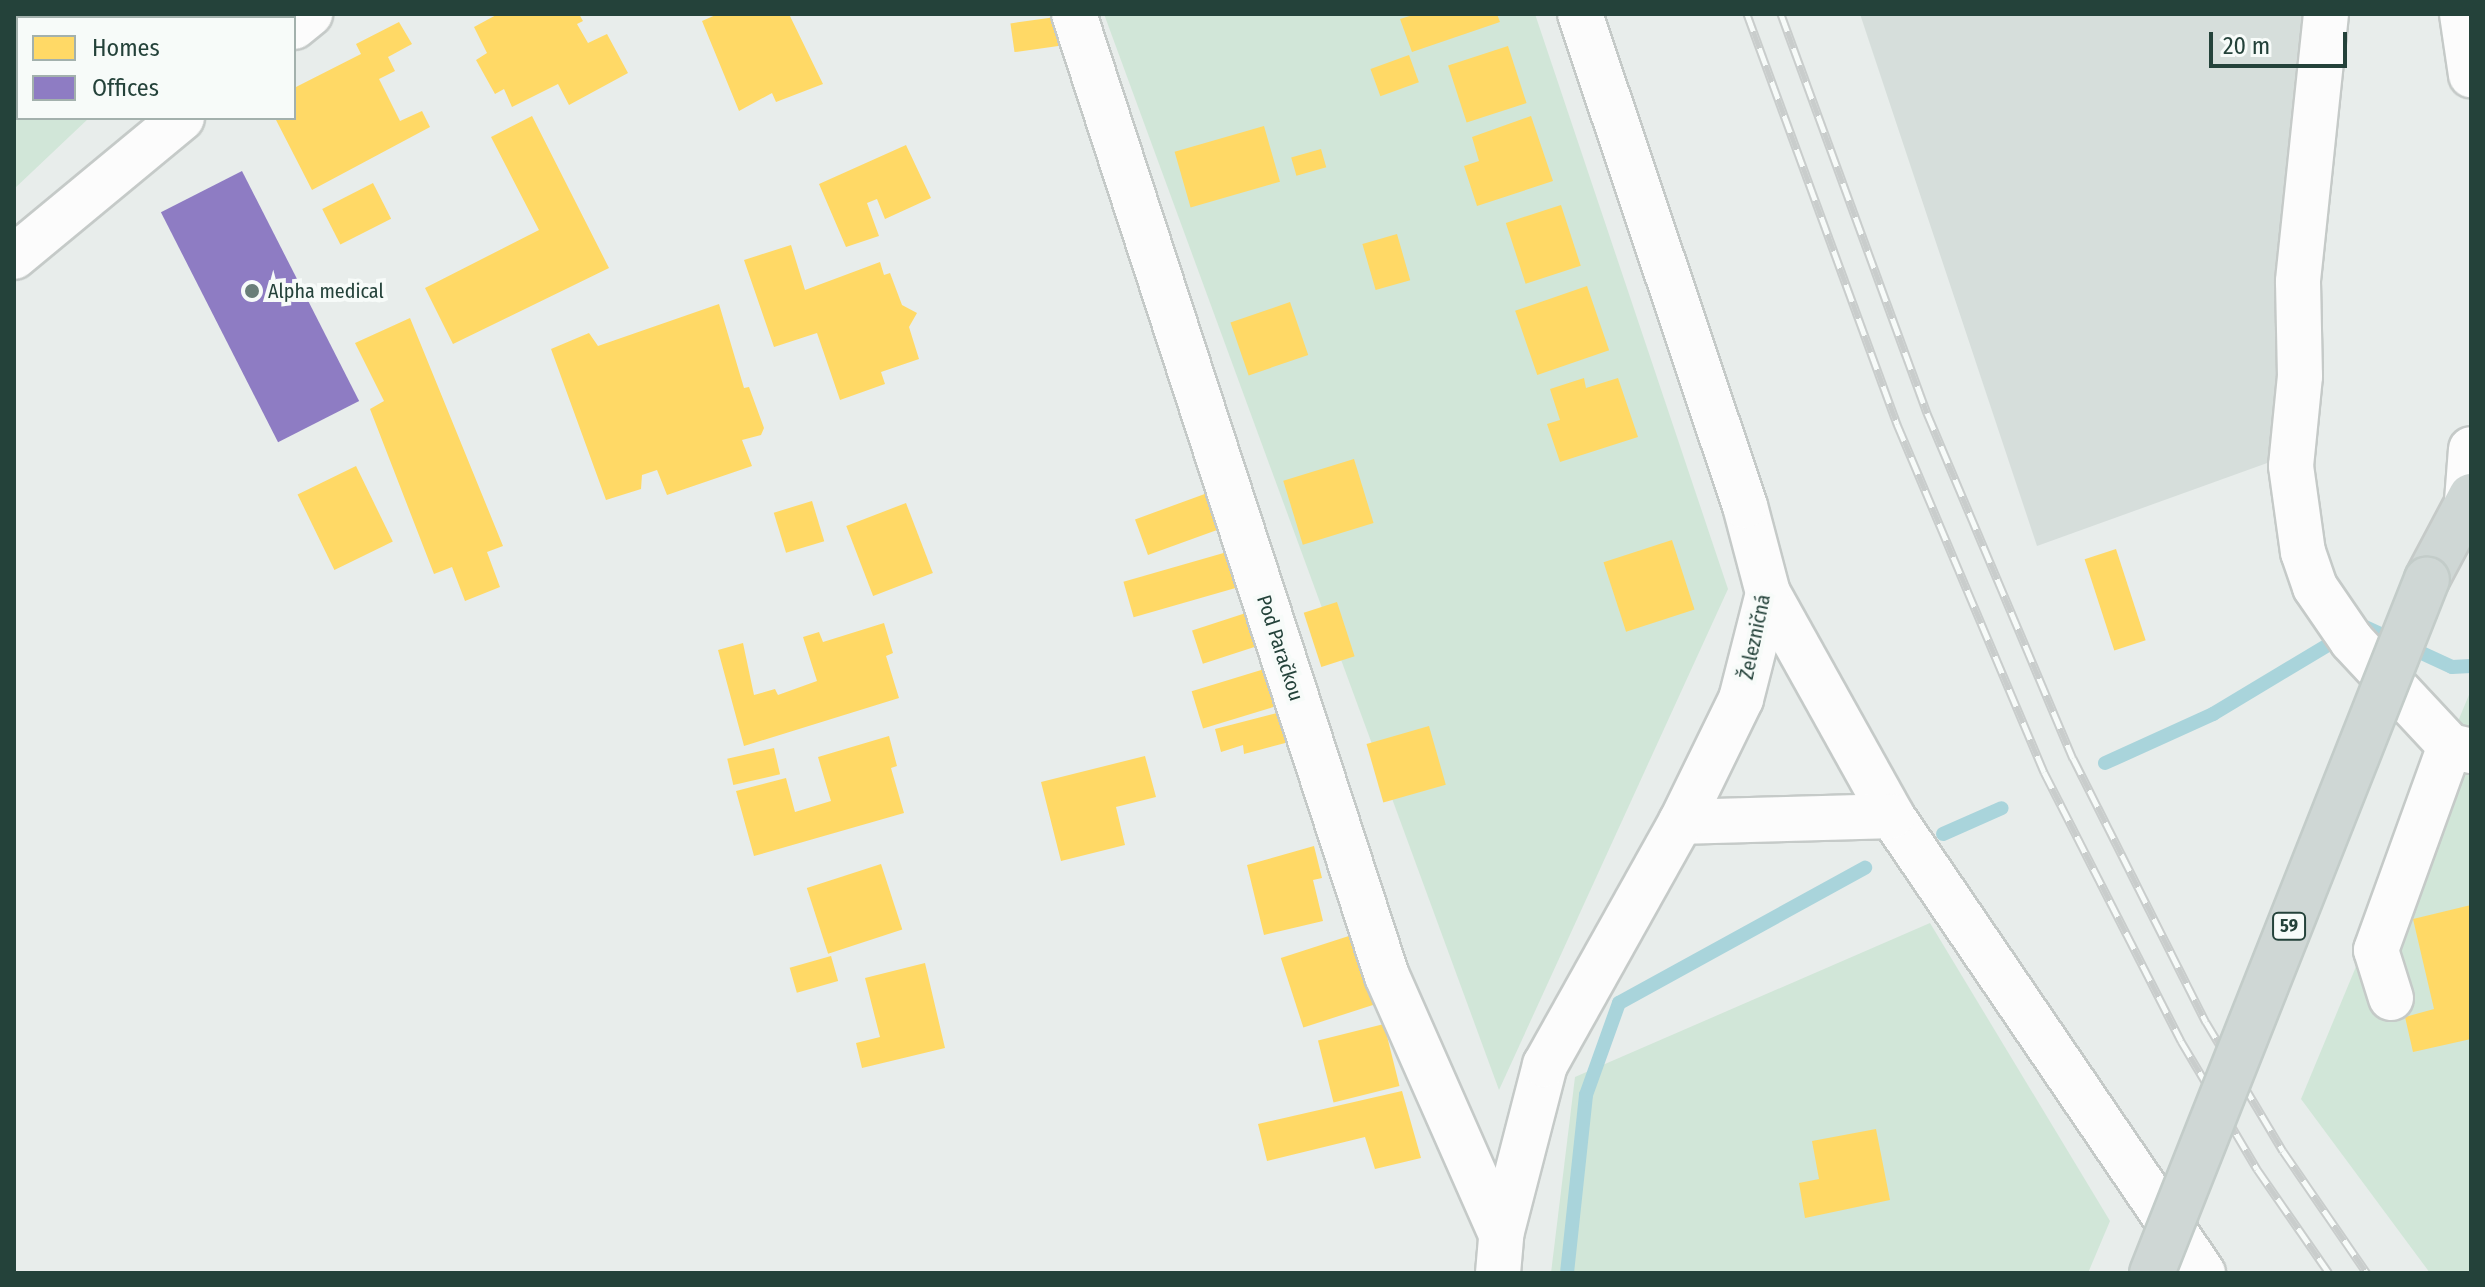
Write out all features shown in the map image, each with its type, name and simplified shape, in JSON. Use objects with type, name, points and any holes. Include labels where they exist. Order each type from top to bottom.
[{"type":"main road","name":"59","points":[[2152,1273],[2427,579],[2469,498]]},
{"type":"street","name":"Pod Paračkou","points":[[1074,14],[1387,976],[1499,1254]]},
{"type":"street","name":"Železničná","points":[[1499,1254],[1545,1065],[1681,822],[1741,699],[1768,593],[1745,506],[1580,14]]},
{"type":"street","points":[[2326,14],[2298,282],[2300,376],[2291,466],[2303,552],[2315,587],[2332,615],[2460,748],[2376,950],[2391,998]]},
{"type":"street","points":[[2462,14],[2471,75]]},
{"type":"street","points":[[14,257],[180,120]]},
{"type":"street","points":[[2469,498],[2471,449]]},
{"type":"street","points":[[1768,593],[1892,816],[2203,1273]]},
{"type":"street","points":[[1681,822],[1892,816]]},
{"type":"shaded area","points":[[1860,14],[2304,14],[2270,462],[2037,546]]},
{"type":"green space","points":[[14,14],[198,14],[16,16],[16,120],[87,120],[14,189]]},
{"type":"green space","points":[[1104,14],[1535,14],[1728,589],[1499,1090]]},
{"type":"green space","points":[[2471,690],[2471,1273],[2430,1273],[2301,1099]]},
{"type":"green space","points":[[1930,923],[2110,1221],[2088,1273],[1551,1273],[1575,1077]]},
{"type":"building: Homes","points":[[498,14],[579,14],[583,21],[577,24],[588,43],[607,34],[628,73],[569,105],[558,84],[512,107],[504,89],[495,94],[476,60],[487,53],[474,27]]},
{"type":"building: Homes","points":[[718,14],[789,14],[823,84],[776,102],[772,93],[739,111],[702,21]]},
{"type":"building: Homes","points":[[1416,14],[1497,14],[1500,22],[1412,52],[1400,19]]},
{"type":"building: Homes","points":[[1056,17],[1060,46],[1014,52],[1010,23]]},
{"type":"building: Homes","points":[[399,22],[412,44],[388,57],[395,71],[379,79],[400,121],[422,111],[430,127],[312,190],[276,120],[296,120],[296,87],[361,54],[356,44]]},
{"type":"building: Homes","points":[[1508,46],[1527,103],[1467,123],[1448,65]]},
{"type":"building: Homes","points":[[1409,55],[1419,82],[1380,96],[1370,69]]},
{"type":"building: Homes","points":[[532,116],[609,268],[453,344],[425,288],[539,230],[491,137]]},
{"type":"building: Homes","points":[[1531,116],[1553,181],[1477,206],[1464,166],[1479,161],[1472,137]]},
{"type":"building: Homes","points":[[1264,126],[1280,182],[1191,207],[1175,152]]},
{"type":"building: Homes","points":[[906,145],[931,198],[885,219],[877,199],[867,203],[879,236],[846,247],[819,184]]},
{"type":"building: Homes","points":[[1321,149],[1326,167],[1296,176],[1291,158]]},
{"type":"building: Homes","points":[[373,183],[391,219],[340,245],[322,209]]},
{"type":"building: Homes","points":[[1561,205],[1581,266],[1526,284],[1506,223]]},
{"type":"building: Homes","points":[[1397,234],[1410,280],[1376,290],[1362,244]]},
{"type":"building: Homes","points":[[791,245],[805,290],[880,262],[884,275],[890,273],[902,305],[917,313],[909,327],[919,359],[881,372],[885,384],[840,400],[817,333],[774,347],[744,260]]},
{"type":"building: Homes","points":[[1587,286],[1609,350],[1537,375],[1515,311]]},
{"type":"building: Homes","points":[[1290,302],[1308,355],[1249,375],[1230,323]]},
{"type":"building: Homes","points":[[719,304],[744,388],[749,387],[764,428],[761,435],[742,440],[752,466],[667,495],[657,470],[642,475],[641,489],[606,500],[551,349],[589,333],[598,346]]},
{"type":"building: Homes","points":[[410,318],[503,546],[487,552],[500,587],[465,601],[452,567],[434,574],[370,409],[384,401],[355,343]]},
{"type":"building: Homes","points":[[1584,378],[1586,388],[1618,378],[1638,437],[1560,462],[1547,424],[1560,420],[1550,389]]},
{"type":"building: Homes","points":[[1354,459],[1374,523],[1303,545],[1283,481]]},
{"type":"building: Homes","points":[[356,466],[393,541],[334,570],[298,494]]},
{"type":"building: Homes","points":[[1213,491],[1226,527],[1148,555],[1135,519]]},
{"type":"building: Homes","points":[[812,501],[824,541],[786,553],[774,513]]},
{"type":"building: Homes","points":[[906,503],[933,573],[873,596],[846,526]]},
{"type":"building: Homes","points":[[1672,540],[1695,609],[1626,632],[1604,562]]},
{"type":"building: Homes","points":[[2116,549],[2146,640],[2114,650],[2085,559]]},
{"type":"building: Homes","points":[[1234,550],[1244,586],[1134,617],[1123,582]]},
{"type":"building: Homes","points":[[1337,602],[1355,656],[1321,667],[1304,613]]},
{"type":"building: Homes","points":[[1252,611],[1263,644],[1203,664],[1192,630]]},
{"type":"building: Homes","points":[[884,623],[893,653],[886,656],[899,698],[744,746],[718,650],[743,643],[754,695],[775,689],[778,695],[817,681],[803,637],[819,632],[823,642]]},
{"type":"building: Homes","points":[[1271,667],[1282,704],[1203,729],[1192,691]]},
{"type":"building: Homes","points":[[1281,712],[1289,742],[1244,754],[1243,745],[1221,752],[1215,729]]},
{"type":"building: Homes","points":[[1429,726],[1446,785],[1383,803],[1367,744]]},
{"type":"building: Homes","points":[[889,736],[897,766],[891,768],[904,813],[754,856],[736,791],[786,778],[795,812],[831,801],[818,757]]},
{"type":"building: Homes","points":[[774,748],[780,774],[733,785],[727,759]]},
{"type":"building: Homes","points":[[1145,756],[1156,797],[1116,807],[1125,845],[1061,861],[1041,782]]},
{"type":"building: Homes","points":[[1314,846],[1322,878],[1313,880],[1323,921],[1264,935],[1247,865]]},
{"type":"building: Homes","points":[[881,864],[902,930],[828,954],[807,888]]},
{"type":"building: Homes","points":[[2471,905],[2471,1039],[2413,1052],[2405,1017],[2434,1009],[2413,919]]},
{"type":"building: Homes","points":[[1355,934],[1378,1003],[1303,1028],[1281,958]]},
{"type":"building: Homes","points":[[831,956],[838,981],[797,993],[790,968]]},
{"type":"building: Homes","points":[[925,963],[945,1048],[862,1068],[856,1043],[880,1037],[865,978]]},
{"type":"building: Homes","points":[[1384,1024],[1399,1086],[1334,1103],[1318,1040]]},
{"type":"building: Homes","points":[[1402,1091],[1421,1158],[1375,1169],[1365,1137],[1267,1161],[1258,1124]]},
{"type":"building: Homes","points":[[1876,1129],[1890,1200],[1805,1218],[1799,1183],[1819,1179],[1812,1141]]},
{"type":"building: Offices","points":[[242,171],[359,401],[278,442],[161,212]]},
{"type":"waterway","points":[[2105,763],[2213,714],[2361,625],[2452,667],[2471,666]]},
{"type":"waterway","points":[[1943,834],[2002,808]]},
{"type":"waterway","points":[[1567,1273],[1586,1095],[1619,1003],[1865,868]]},
{"type":"railway","points":[[1747,14],[1897,424],[2044,772],[2181,1041],[2257,1169],[2329,1273]]},
{"type":"railway","points":[[1781,14],[1927,413],[2073,758],[2206,1022],[2283,1151],[2367,1273]]},
{"type":"place","name":"Alpha medical","points":[[252,291]]}]
